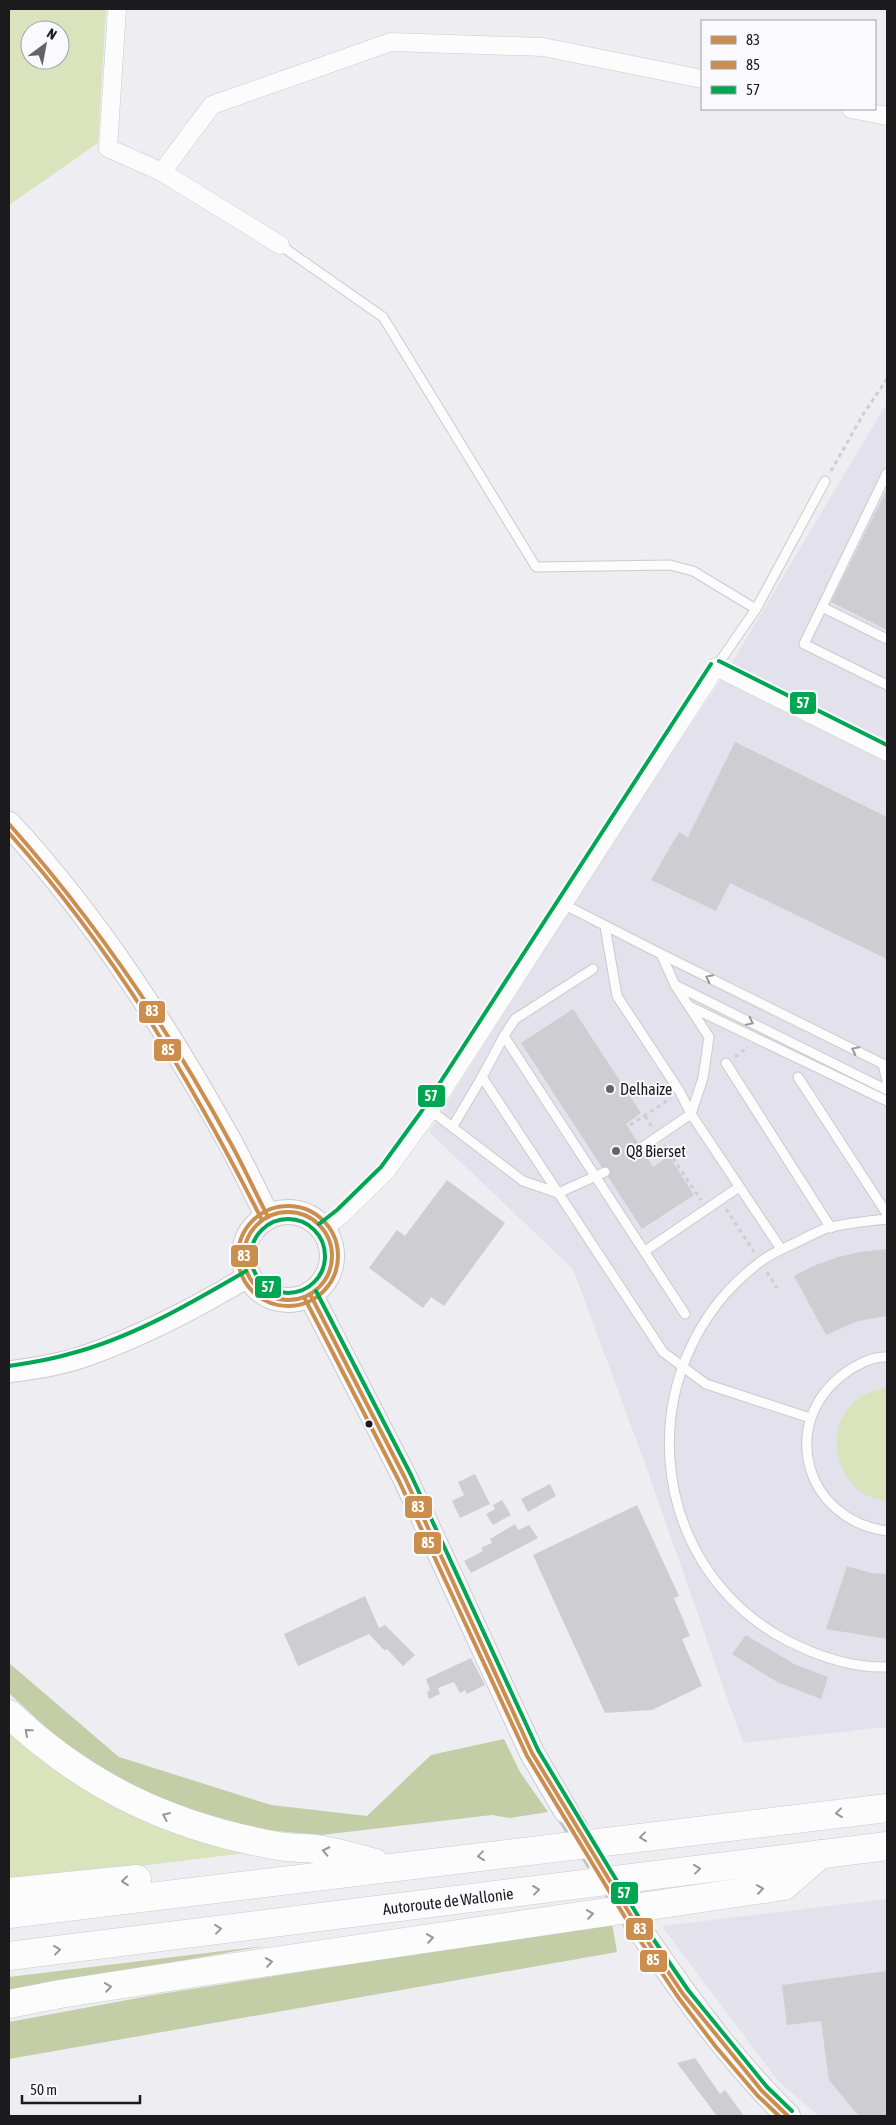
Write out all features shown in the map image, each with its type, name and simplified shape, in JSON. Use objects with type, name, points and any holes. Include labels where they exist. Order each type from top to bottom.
[{"type":"highway","points":[[9,1714],[58,1756],[98,1782],[145,1807],[176,1820],[280,1847],[322,1849],[391,1867]]},
{"type":"highway","points":[[9,1914],[887,1808]]},
{"type":"highway","name":"Autoroute de Wallonie","points":[[9,1956],[887,1846]]},
{"type":"highway","points":[[9,2004],[60,1994],[784,1886],[821,1854]]},
{"type":"highway","points":[[9,1892],[244,1869],[276,1881]]},
{"type":"main road","points":[[9,824],[92,923],[142,995],[231,1144],[268,1217]]},
{"type":"main road","points":[[283,1212],[298,1213],[312,1219],[324,1229],[330,1243],[332,1258],[329,1272],[321,1285],[310,1294],[296,1299],[276,1297],[258,1287],[249,1276],[244,1259],[246,1242],[255,1227],[268,1217],[283,1212]]},
{"type":"main road","points":[[310,1294],[405,1478],[532,1753],[566,1811]]},
{"type":"main road","points":[[636,1924],[683,1994],[721,2044],[762,2091],[788,2116]]},
{"type":"street","points":[[117,9],[108,148],[162,172],[280,245]]},
{"type":"street","points":[[162,172],[212,105],[391,42],[543,47],[701,79]]},
{"type":"street","points":[[856,110],[887,116]]},
{"type":"street","points":[[324,1229],[386,1171],[430,1110],[716,667],[887,752]]},
{"type":"street","points":[[9,1372],[35,1368],[90,1354],[154,1327],[205,1302],[249,1276]]},
{"type":"lane","points":[[280,245],[383,317],[536,567],[670,564],[693,571],[756,609]]},
{"type":"lane","points":[[887,473],[804,644],[887,685]]},
{"type":"lane","points":[[716,667],[756,609],[825,481]]},
{"type":"lane","points":[[822,607],[887,638]]},
{"type":"lane","points":[[563,904],[884,1064],[887,1081]]},
{"type":"lane","points":[[605,926],[617,996],[680,1092],[691,1114],[781,1249]]},
{"type":"lane","points":[[641,1148],[691,1114],[703,1078],[709,1037],[675,985],[661,954]]},
{"type":"lane","points":[[453,1126],[515,1019],[593,969]]},
{"type":"lane","points":[[675,985],[887,1090]]},
{"type":"lane","points":[[689,1006],[887,1101]]},
{"type":"lane","points":[[504,1036],[685,1314]]},
{"type":"lane","points":[[726,1063],[831,1228]]},
{"type":"lane","points":[[482,1077],[662,1352],[706,1384],[810,1418]]},
{"type":"lane","points":[[798,1077],[887,1214]]},
{"type":"lane","points":[[430,1110],[523,1181],[558,1193],[605,1172]]},
{"type":"lane","points":[[645,1251],[739,1187]]},
{"type":"lane","points":[[887,1219],[863,1221],[831,1228],[781,1249],[760,1262],[713,1308],[696,1336],[682,1366],[673,1402],[668,1439],[671,1475],[679,1513],[695,1547],[714,1580],[740,1608],[769,1631],[804,1649],[838,1661],[887,1667]]},
{"type":"lane","points":[[887,1357],[854,1366],[830,1384],[814,1409],[806,1438],[809,1468],[822,1495],[844,1516],[869,1528],[887,1531]]},
{"type":"path","points":[[825,481],[864,413],[887,378]]},
{"type":"shaded area","points":[[887,403],[887,1727],[743,1743],[646,1466],[573,1269],[429,1132],[600,861],[730,666]]},
{"type":"shaded area","points":[[887,1899],[887,2116],[819,2116],[779,2082],[662,1926]]},
{"type":"green space","points":[[9,9],[106,9],[98,143],[9,205]]},
{"type":"green space","points":[[887,1387],[887,1501],[870,1497],[857,1488],[846,1476],[840,1461],[837,1445],[838,1429],[844,1414],[855,1401],[870,1392]]},
{"type":"green space","points":[[9,1663],[119,1757],[271,1805],[367,1816],[431,1755],[504,1739],[520,1772],[548,1812],[510,1818],[492,1815],[321,1835],[265,1830],[220,1820],[169,1802],[128,1783],[78,1754],[9,1693]]},
{"type":"green space","points":[[9,1722],[271,1850],[9,1882]]},
{"type":"green space","points":[[612,1923],[617,1952],[9,2059],[9,2022],[154,1995]]},
{"type":"green space","points":[[265,1946],[9,1991],[9,1977]]},
{"type":"building","points":[[887,489],[887,630],[831,602]]},
{"type":"building","points":[[735,742],[887,817],[887,959],[730,883],[716,911],[651,880],[679,832],[688,837]]},
{"type":"building","points":[[573,1009],[641,1113],[626,1124],[653,1167],[669,1156],[694,1195],[642,1229],[521,1043]]},
{"type":"building","points":[[447,1180],[505,1223],[444,1306],[431,1297],[423,1308],[369,1268],[397,1230],[405,1236]]},
{"type":"building","points":[[887,1249],[887,1316],[858,1321],[826,1335],[794,1276],[813,1266],[838,1257]]},
{"type":"building","points":[[475,1474],[490,1504],[460,1518],[452,1501],[464,1495],[458,1482]]},
{"type":"building","points":[[550,1484],[556,1496],[528,1512],[521,1499]]},
{"type":"building","points":[[502,1500],[511,1515],[493,1525],[486,1514],[495,1509],[493,1505]]},
{"type":"building","points":[[637,1505],[679,1596],[674,1598],[690,1636],[682,1639],[702,1686],[652,1710],[605,1713],[533,1555]]},
{"type":"building","points":[[515,1524],[518,1530],[529,1525],[538,1538],[471,1573],[464,1561],[483,1551],[481,1548],[492,1543],[490,1539]]},
{"type":"building","points":[[847,1566],[871,1573],[887,1574],[887,1639],[826,1629]]},
{"type":"building","points":[[365,1596],[379,1628],[385,1625],[415,1655],[403,1666],[369,1634],[298,1666],[284,1634]]},
{"type":"building","points":[[746,1635],[794,1664],[828,1677],[821,1699],[777,1682],[732,1654]]},
{"type":"building","points":[[471,1658],[485,1685],[467,1694],[465,1690],[460,1693],[454,1682],[438,1688],[440,1694],[429,1699],[427,1692],[430,1690],[426,1679]]},
{"type":"building","points":[[887,1971],[887,2116],[859,2116],[829,2080],[821,2021],[787,2025],[782,1985]]},
{"type":"building","points":[[695,2058],[720,2094],[725,2090],[744,2116],[717,2116],[677,2063]]},
{"type":"tunnel","points":[[566,1811],[636,1924]]},
{"type":"transit line","name":"57","points":[[719,661],[887,745]]},
{"type":"transit line","name":"57","points":[[319,1224],[337,1210],[381,1167],[421,1112],[711,664]]},
{"type":"transit line","name":"83","points":[[9,824],[41,861],[100,937],[156,1017],[235,1151],[268,1217]]},
{"type":"transit line","name":"85","points":[[9,833],[83,924],[148,1018],[207,1117],[262,1220]]},
{"type":"transit line","name":"85","points":[[288,1206],[307,1210],[323,1221],[334,1237],[338,1256],[334,1275],[323,1291],[307,1302],[288,1306],[269,1302],[253,1291],[242,1275],[238,1256],[242,1237],[253,1221],[269,1210],[288,1206]]},
{"type":"transit line","name":"83","points":[[288,1212],[305,1216],[319,1225],[328,1239],[332,1256],[328,1273],[319,1287],[305,1296],[288,1300],[271,1296],[257,1287],[248,1273],[244,1256],[248,1239],[257,1225],[271,1216],[288,1212]]},
{"type":"transit line","name":"57","points":[[281,1219],[295,1219],[309,1225],[319,1235],[325,1249],[325,1256],[325,1263],[319,1277],[309,1287],[295,1293],[281,1293],[267,1287],[257,1277],[251,1263],[251,1249],[257,1235],[267,1225],[281,1219]]},
{"type":"transit line","name":"57","points":[[9,1366],[62,1356],[116,1339],[204,1295],[246,1271]]},
{"type":"transit line","name":"57","points":[[316,1291],[411,1475],[538,1750],[641,1921],[688,1990],[767,2087],[792,2111]]},
{"type":"transit line","name":"83","points":[[310,1294],[405,1478],[532,1753],[636,1924],[683,1994],[762,2091],[788,2116]]},
{"type":"transit line","name":"85","points":[[304,1297],[399,1481],[527,1756],[631,1927],[678,1997],[716,2047],[757,2095],[779,2116]]},
{"type":"place","name":"Delhaize","points":[[610,1089]]},
{"type":"place","name":"Q8 Bierset","points":[[616,1151]]}]
